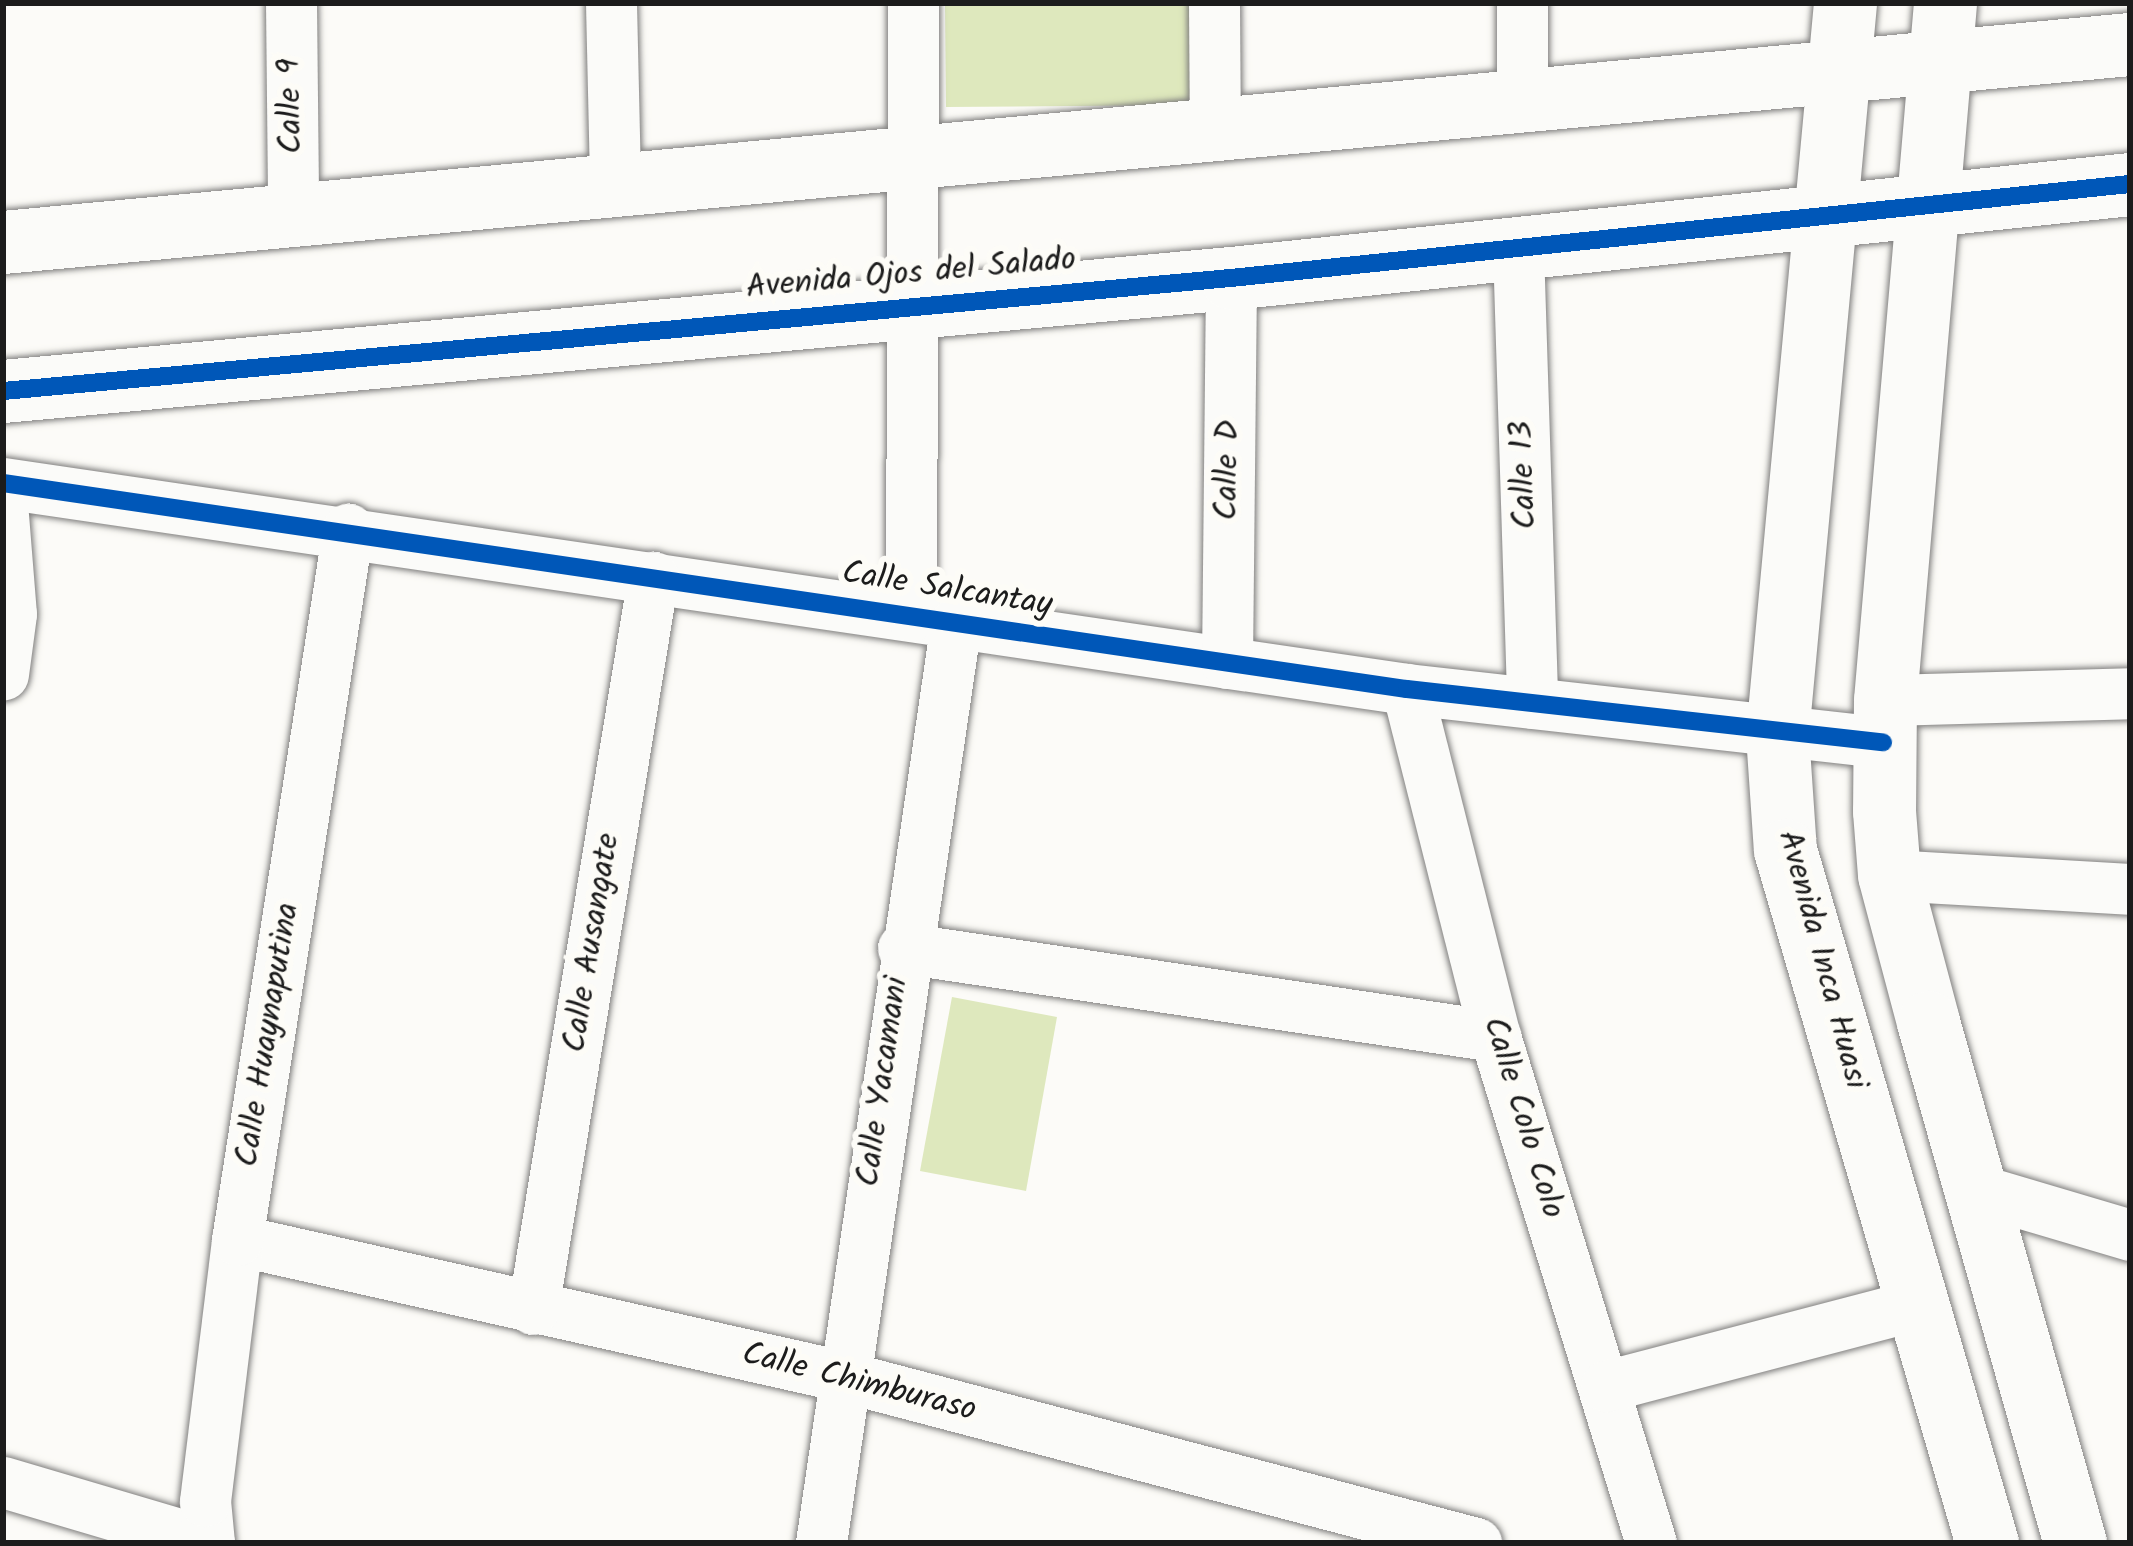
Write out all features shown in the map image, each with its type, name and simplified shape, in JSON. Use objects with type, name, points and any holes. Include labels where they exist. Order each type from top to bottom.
[{"type":"street","name":"Calle 9","points":[[291,3],[293,210]]},
{"type":"street","points":[[611,3],[615,182]]},
{"type":"street","name":"Calle Yacamani","points":[[821,1543],[902,948],[934,619],[911,304],[913,3]]},
{"type":"street","points":[[1214,3],[1215,135]]},
{"type":"street","points":[[1522,3],[1522,101]]},
{"type":"street","name":"Avenida Inca Huasi","points":[[1845,3],[1777,734],[1785,850],[1987,1543]]},
{"type":"street","points":[[3,242],[293,210],[1215,135],[1841,71],[1943,33],[2130,44]]},
{"type":"street","points":[[1943,33],[1884,721],[1889,874],[2075,1543]]},
{"type":"street","name":"Avenida Ojos del Salado","points":[[3,392],[911,304],[1231,278],[1824,211],[2130,184]]},
{"type":"street","name":"Calle 13","points":[[1519,248],[1532,703]]},
{"type":"street","name":"Calle D","points":[[1227,663],[1231,278]]},
{"type":"street","name":"Calle Salcantay","points":[[3,484],[348,529],[1407,689],[1777,734],[2130,693]]},
{"type":"street","points":[[3,515],[11,614],[3,674]]},
{"type":"street","name":"Calle Huaynaputina","points":[[209,1543],[205,1501],[237,1240],[348,529]]},
{"type":"street","name":"Calle Ausangate","points":[[533,1309],[653,577]]},
{"type":"street","name":"Calle Colo Colo","points":[[1407,689],[1496,1036],[1651,1543]]},
{"type":"street","points":[[1889,874],[2130,889]]},
{"type":"street","points":[[902,948],[1496,1036]]},
{"type":"street","points":[[1975,1189],[2130,1235]]},
{"type":"street","name":"Calle Chimburaso","points":[[237,1240],[842,1376],[1477,1543]]},
{"type":"street","points":[[1606,1386],[1918,1304]]},
{"type":"street","points":[[3,1482],[209,1543]]},
{"type":"green space","points":[[945,3],[1196,3],[1197,105],[946,107]]},
{"type":"green space","points":[[952,997],[1057,1017],[1026,1191],[920,1171]]},
{"type":"cycle path","points":[[3,391],[1231,278],[2130,184]]},
{"type":"cycle path","points":[[3,483],[1407,689],[1883,742]]}]
